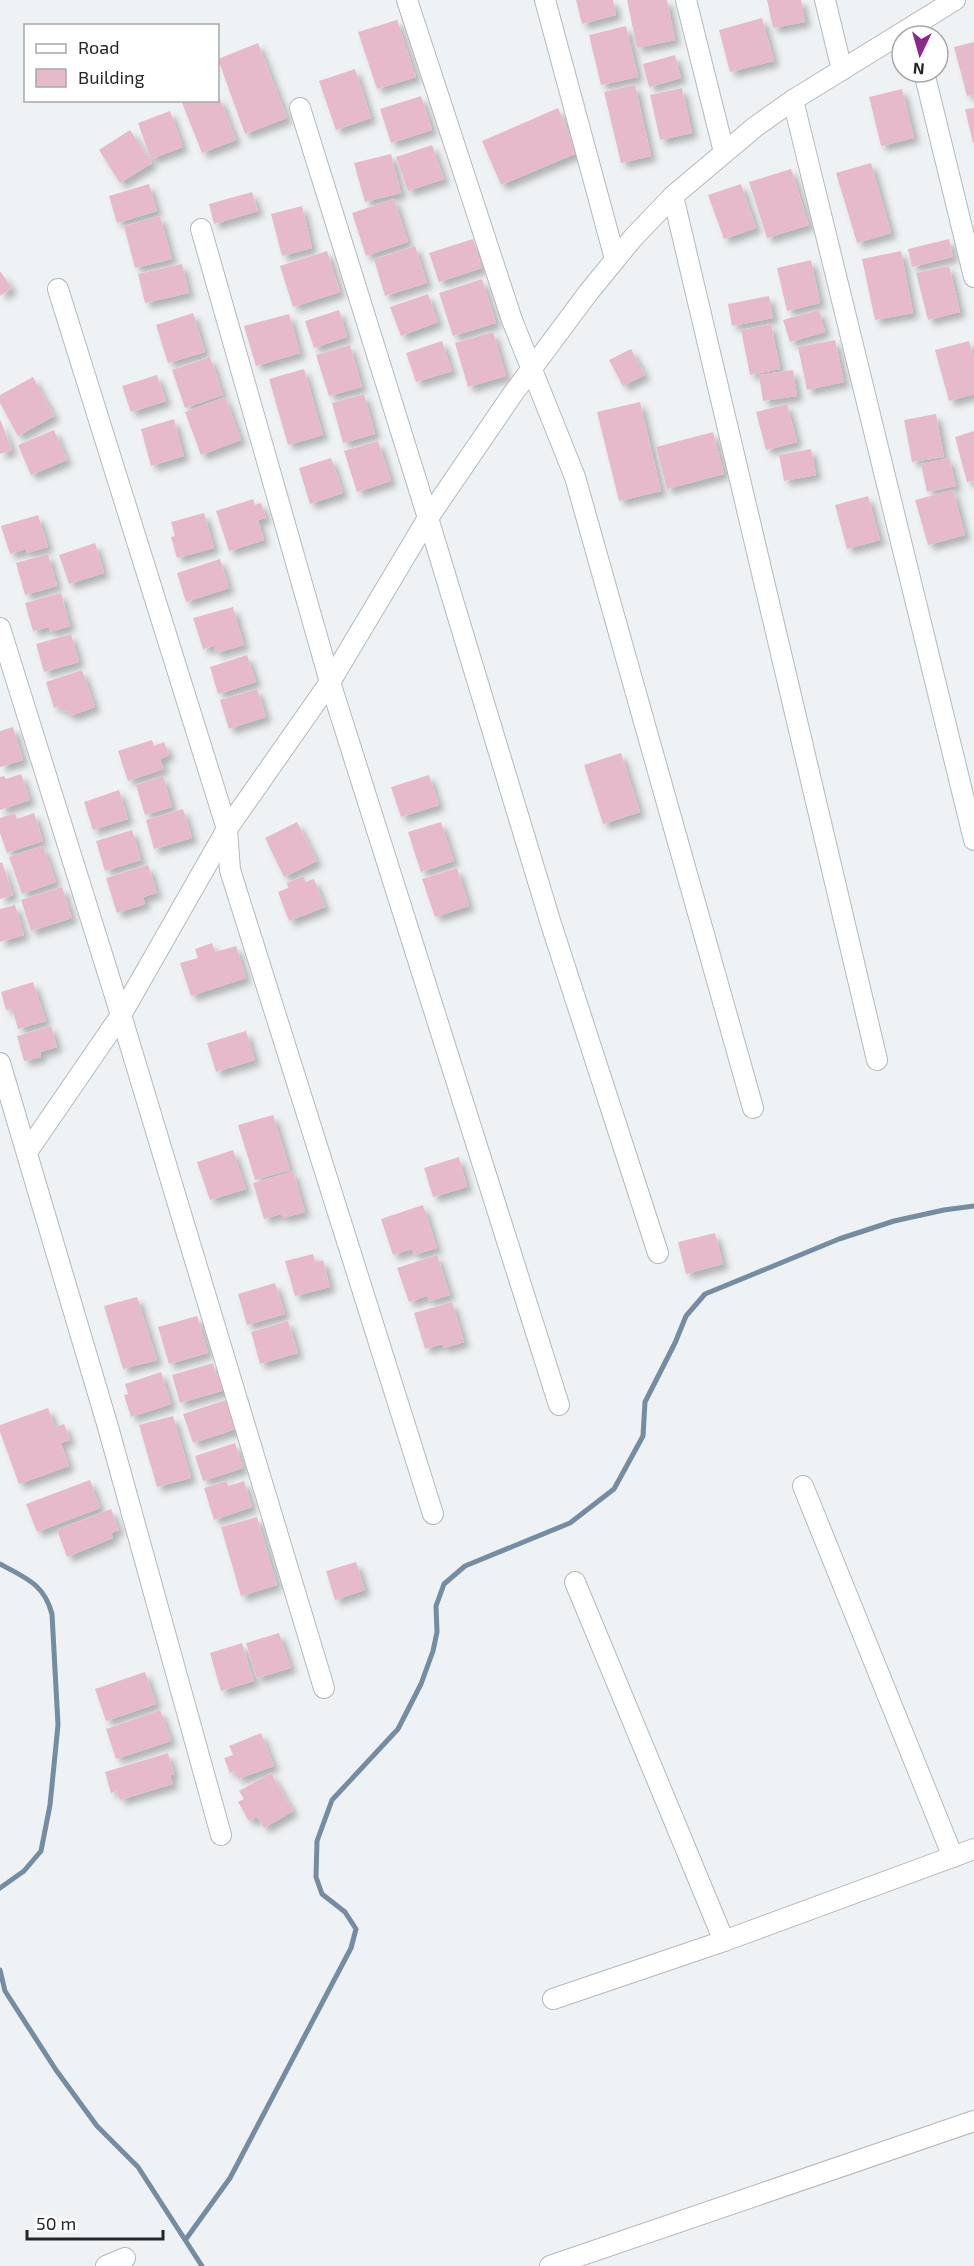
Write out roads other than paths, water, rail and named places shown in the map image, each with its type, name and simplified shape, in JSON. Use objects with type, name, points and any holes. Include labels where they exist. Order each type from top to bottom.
[{"type":"street","points":[[406,0],[504,298],[575,477],[753,1108]]},
{"type":"street","points":[[545,0],[615,259]]},
{"type":"street","points":[[686,0],[724,152]]},
{"type":"street","points":[[825,0],[842,70]]},
{"type":"street","points":[[924,24],[955,0]]},
{"type":"street","points":[[27,1152],[121,1015],[227,829],[330,681],[428,518],[532,367],[615,259],[673,196],[724,152],[793,100],[890,45]]},
{"type":"street","points":[[927,84],[974,277]]},
{"type":"street","points":[[793,100],[974,840]]},
{"type":"street","points":[[300,108],[428,518],[551,924],[658,1252]]},
{"type":"street","points":[[673,196],[877,1060]]},
{"type":"street","points":[[201,229],[330,681],[559,1405]]},
{"type":"street","points":[[58,289],[227,829],[230,870],[433,1514]]},
{"type":"street","points":[[0,628],[121,1015],[324,1688]]},
{"type":"street","points":[[0,1063],[108,1427],[221,1835]]},
{"type":"street","points":[[803,1486],[954,1857]]},
{"type":"street","points":[[575,1582],[724,1941]]},
{"type":"street","points":[[553,1999],[724,1941],[974,1849]]},
{"type":"street","points":[[550,2266],[974,2121]]},
{"type":"street","points":[[106,2266],[125,2258]]},
{"type":"waterway","points":[[186,2239],[230,2178],[351,1948],[356,1929],[345,1912],[322,1894],[316,1877],[317,1841],[332,1800],[398,1729],[421,1684],[433,1651],[437,1632],[436,1606],[444,1584],[465,1566],[570,1523],[614,1489],[643,1436],[645,1402],[686,1316],[705,1294],[839,1239],[894,1221],[974,1206]]},
{"type":"waterway","points":[[0,1564],[33,1583],[49,1604],[52,1614],[58,1725],[50,1805],[41,1851],[24,1871],[0,1888]]},
{"type":"waterway","points":[[0,1970],[5,1991],[56,2070],[97,2126],[138,2167],[202,2266]]}]
